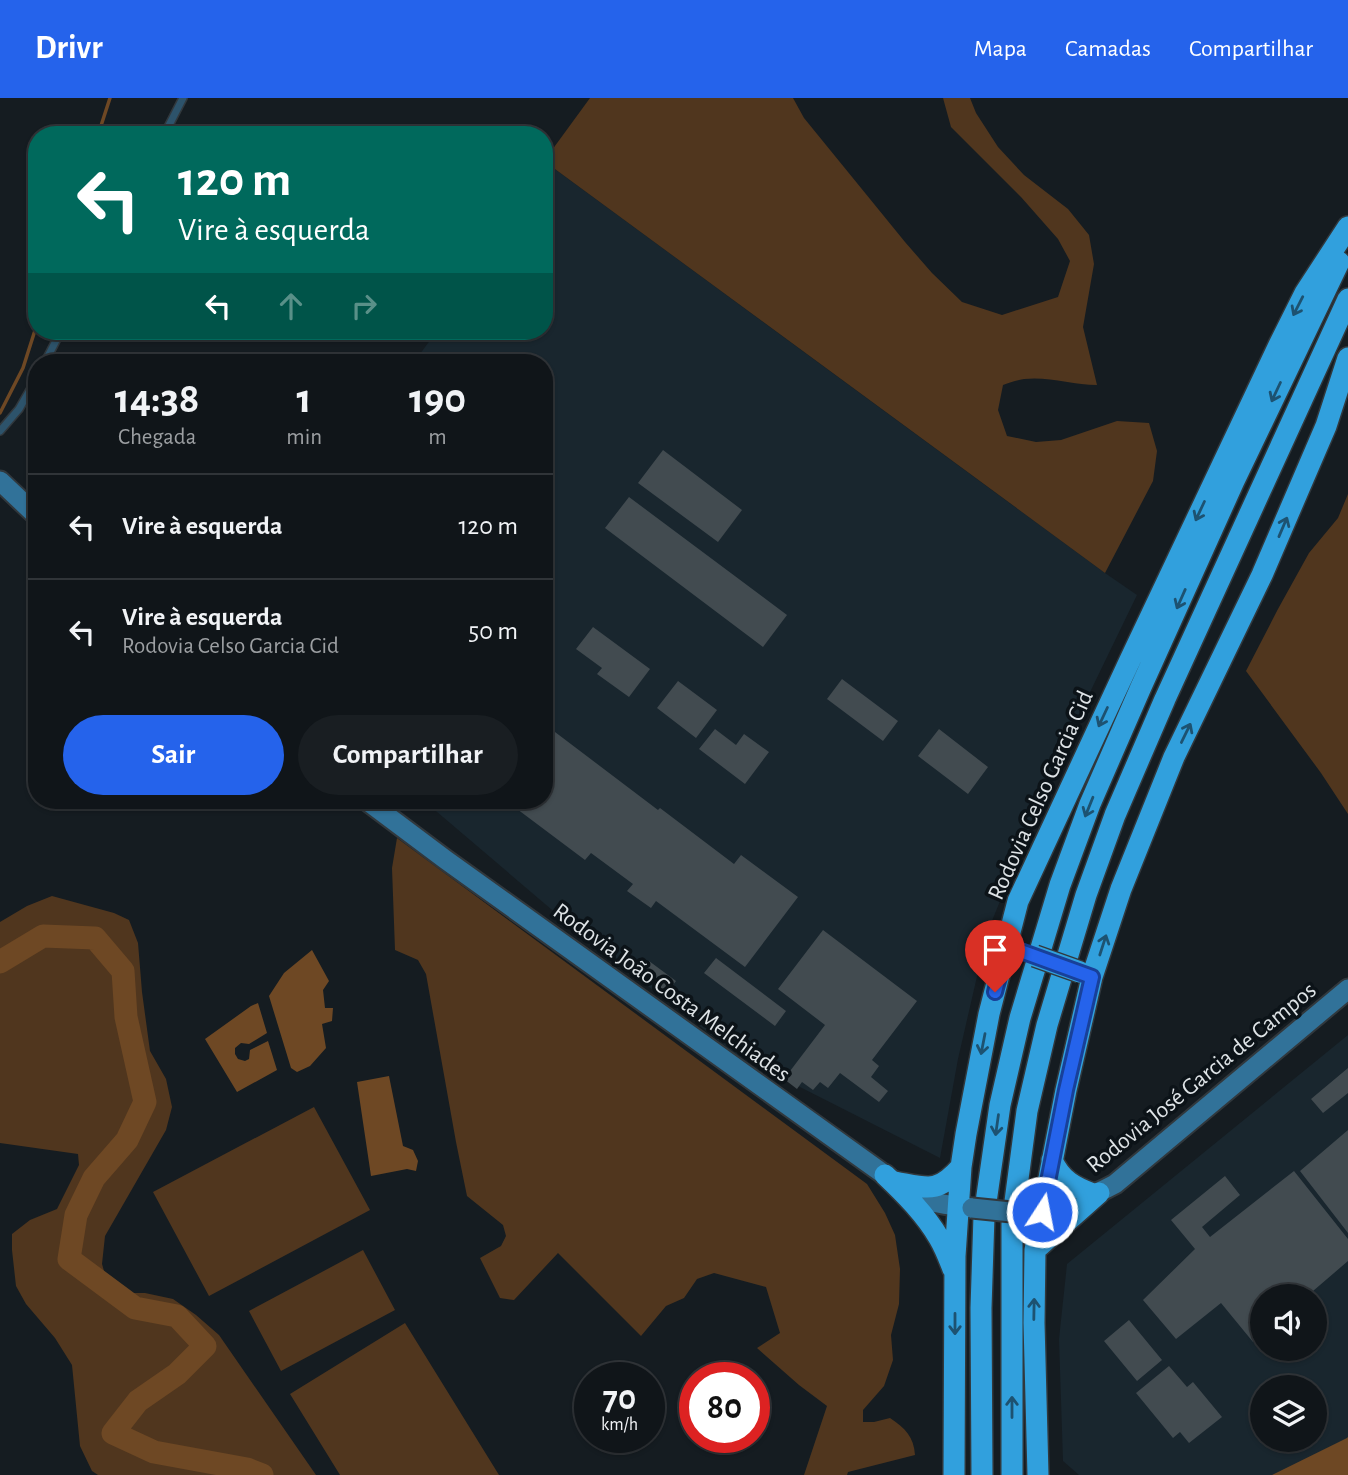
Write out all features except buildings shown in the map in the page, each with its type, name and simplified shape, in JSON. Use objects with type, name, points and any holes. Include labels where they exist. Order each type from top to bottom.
[{"type":"highway","name":"Rodovia Celso Garcia Cid","points":[[954,1475],[955,1256],[965,1207],[961,1167],[989,1014],[1018,901],[1279,345],[1305,293],[1348,228]]},
{"type":"highway","name":"Rodovia Celso Garcia Cid","points":[[982,1475],[981,1308],[984,1216],[1000,1105],[1020,1018],[1060,885],[1090,804],[1234,481],[1348,242]]},
{"type":"highway","points":[[1012,1475],[1012,1224],[1027,1111],[1047,1025],[1086,895],[1115,815],[1348,299]]},
{"type":"highway","points":[[1038,1475],[1034,1323],[1037,1213],[1052,1160],[1086,974],[1174,757],[1268,562],[1326,426],[1348,358]]},
{"type":"highway","points":[[1007,946],[1086,974]]},
{"type":"highway","points":[[1052,1160],[1073,1187],[1096,1193]]},
{"type":"highway","points":[[890,1179],[933,1188],[940,1186],[961,1167]]},
{"type":"highway","points":[[890,1179],[931,1225],[956,1274]]},
{"type":"highway","points":[[1035,1250],[1096,1193]]},
{"type":"street","points":[[0,481],[28,507]]},
{"type":"street","name":"Rodovia João Costa Melchiades","points":[[378,809],[916,1197],[965,1207],[1037,1213]]},
{"type":"street","name":"Rodovia José Garcia de Campos","points":[[1037,1213],[1115,1184],[1348,989]]},
{"type":"lane","points":[[169,126],[183,98]]},
{"type":"lane","points":[[0,431],[28,394]]},
{"type":"shaded area","points":[[590,98],[793,98],[804,118],[932,273],[962,302],[1002,315],[1058,297],[1070,261],[1058,239],[1021,197],[951,127],[943,98],[970,98],[976,113],[998,147],[1024,175],[1068,209],[1089,235],[1094,264],[1083,327],[1097,385],[1033,378],[1003,385],[998,410],[1007,436],[1036,442],[1061,440],[1117,421],[1149,423],[1157,451],[1153,481],[1105,573],[553,168],[553,149]]},
{"type":"shaded area","points":[[553,168],[1137,595],[1062,750],[987,933],[958,1059],[940,1158],[737,1055],[578,932],[434,809],[553,809],[553,354],[420,354],[430,340],[553,340]]},
{"type":"shaded area","points":[[1348,494],[1348,814],[1246,671],[1309,553],[1338,518]]},
{"type":"shaded area","points":[[397,838],[867,1184],[895,1235],[900,1269],[899,1304],[891,1335],[893,1360],[884,1386],[863,1410],[863,1422],[890,1418],[908,1434],[915,1455],[848,1472],[847,1475],[804,1475],[827,1406],[757,1348],[780,1333],[766,1287],[714,1273],[697,1279],[684,1298],[666,1306],[641,1336],[558,1253],[514,1300],[500,1298],[480,1258],[501,1246],[506,1236],[503,1225],[467,1196],[426,974],[418,960],[395,950],[392,868]]},
{"type":"shaded area","points":[[52,896],[114,913],[129,920],[138,943],[150,1051],[166,1079],[172,1107],[166,1130],[105,1236],[102,1264],[106,1278],[114,1288],[127,1293],[145,1293],[173,1299],[219,1335],[316,1475],[98,1475],[92,1471],[80,1446],[72,1365],[55,1338],[26,1304],[16,1286],[12,1250],[12,1234],[30,1220],[57,1209],[79,1165],[78,1154],[0,1143],[0,922],[27,906]]},
{"type":"shaded area","points":[[312,950],[329,981],[323,990],[325,1008],[333,1008],[332,1021],[322,1024],[326,1048],[310,1066],[297,1072],[291,1068],[269,996],[284,973]]},
{"type":"shaded area","points":[[258,1003],[267,1033],[249,1044],[241,1043],[235,1048],[235,1054],[238,1059],[245,1061],[249,1059],[250,1050],[268,1041],[277,1070],[237,1092],[205,1039]]},
{"type":"shaded area","points":[[1348,1035],[1348,1475],[1079,1475],[1063,1461],[1059,1339],[1067,1264]]},
{"type":"shaded area","points":[[389,1076],[403,1146],[413,1150],[418,1161],[416,1171],[407,1169],[371,1176],[357,1082]]},
{"type":"shaded area","points":[[314,1107],[370,1210],[209,1296],[153,1192]]},
{"type":"shaded area","points":[[363,1250],[395,1310],[281,1371],[249,1311]]},
{"type":"shaded area","points":[[405,1323],[499,1475],[340,1475],[290,1394]]},
{"type":"shaded area","points":[[1347,1438],[1348,1475],[1272,1475],[1319,1452],[1327,1452],[1327,1448]]},
{"type":"waterway","points":[[101,126],[110,98]]},
{"type":"waterway","points":[[0,413],[23,368],[32,340]]},
{"type":"waterway","points":[[0,962],[43,936],[95,938],[123,971],[126,1017],[145,1102],[127,1140],[94,1178],[76,1215],[69,1259],[135,1308],[177,1316],[205,1346],[177,1374],[138,1401],[113,1433],[154,1452],[247,1469],[262,1475]]},
{"type":"route","points":[[995,992],[1007,946],[1092,977],[1042,1212]]}]
